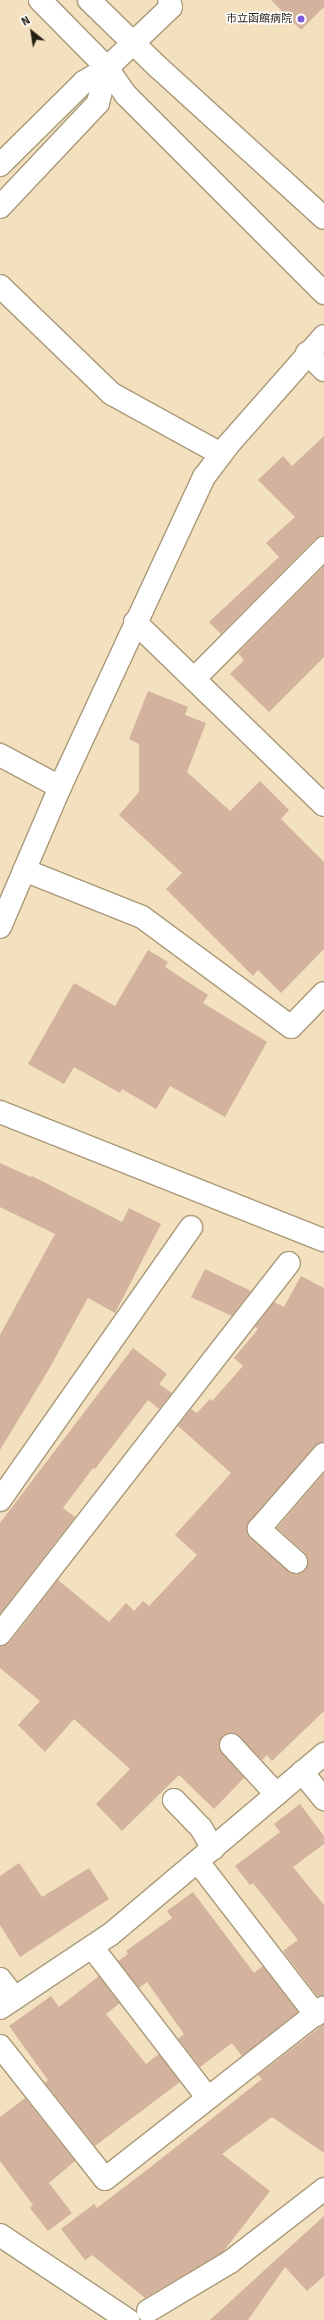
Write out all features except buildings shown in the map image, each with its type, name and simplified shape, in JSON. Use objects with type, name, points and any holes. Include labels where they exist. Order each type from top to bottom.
[{"type":"street","points":[[40,0],[107,68],[126,95],[324,293]]},
{"type":"street","points":[[89,0],[324,218]]},
{"type":"street","points":[[0,165],[84,82],[107,68],[132,41],[171,7],[169,0]]},
{"type":"street","points":[[0,207],[98,103],[107,68]]},
{"type":"street","points":[[0,286],[112,394],[221,454]]},
{"type":"street","points":[[0,927],[60,787],[135,622],[204,477],[221,454],[307,353],[324,336]]},
{"type":"street","points":[[307,353],[324,370]]},
{"type":"street","points":[[194,679],[324,548]]},
{"type":"street","points":[[135,622],[324,805]]},
{"type":"street","points":[[0,755],[60,787]]},
{"type":"street","points":[[24,870],[142,916],[291,1027],[324,993]]},
{"type":"street","points":[[0,1112],[324,1240]]},
{"type":"street","points":[[0,1500],[191,1226]]},
{"type":"street","points":[[0,1634],[289,1263]]},
{"type":"street","points":[[296,1562],[259,1529],[324,1454]]},
{"type":"street","points":[[231,1744],[276,1794]]},
{"type":"street","points":[[0,1979],[7,2003],[92,1947],[206,1856],[324,1754]]},
{"type":"street","points":[[302,1772],[324,1800]]},
{"type":"street","points":[[0,2046],[105,2179],[320,2011],[206,1856],[201,1828],[174,1800]]},
{"type":"street","points":[[92,1947],[208,2098]]},
{"type":"street","points":[[148,2311],[230,2262],[324,2189]]},
{"type":"street","points":[[0,2235],[128,2320]]},
{"type":"place","name":"市立函館病院","points":[[301,19]]}]
